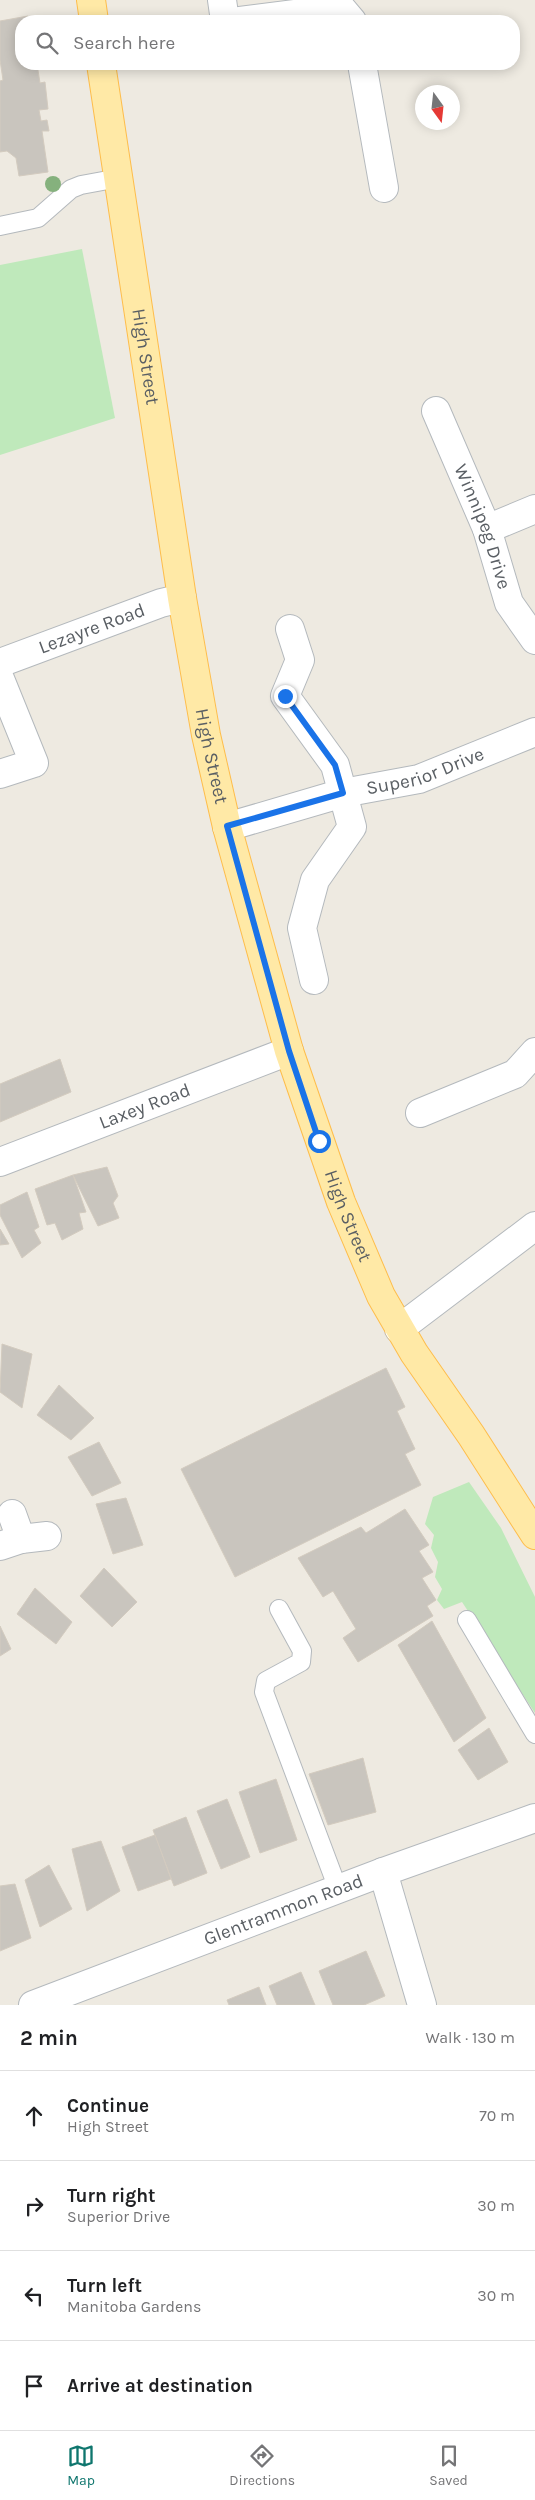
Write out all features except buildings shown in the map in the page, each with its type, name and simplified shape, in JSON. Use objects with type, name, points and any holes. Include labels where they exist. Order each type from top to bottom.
[{"type":"main road","points":[[91,0],[93,15]]},
{"type":"main road","name":"High Street","points":[[102,70],[182,598],[212,764],[227,826],[289,1051],[356,1242],[369,1273],[400,1329],[535,1535]]},
{"type":"street","points":[[222,0],[224,15]]},
{"type":"street","points":[[273,15],[328,5],[340,8],[346,15]]},
{"type":"street","points":[[363,70],[384,188]]},
{"type":"street","name":"Winnipeg Drive","points":[[436,411],[487,529],[509,603],[535,640]]},
{"type":"street","points":[[487,529],[535,509]]},
{"type":"street","name":"Lezayre Road","points":[[0,663],[161,603],[182,598]]},
{"type":"street","points":[[290,629],[300,660],[285,696],[335,765],[352,828],[315,880],[302,928],[314,980]]},
{"type":"street","points":[[0,679],[34,762],[0,774]]},
{"type":"street","name":"Superior Drive","points":[[227,826],[343,793],[419,779],[535,732]]},
{"type":"street","name":"Laxey Road","points":[[0,1162],[289,1051]]},
{"type":"street","points":[[420,1113],[515,1074],[535,1052]]},
{"type":"street","points":[[400,1329],[535,1226]]},
{"type":"street","points":[[12,1514],[23,1540]]},
{"type":"street","name":"Glentrammon Road","points":[[33,2005],[383,1872],[535,1818]]},
{"type":"street","points":[[383,1872],[422,2005]]},
{"type":"lane","points":[[0,226],[38,218],[71,189],[81,185],[119,178]]},
{"type":"lane","points":[[279,1610],[302,1650],[301,1662],[266,1681],[264,1692],[338,1889]]},
{"type":"lane","points":[[467,1620],[535,1734]]},
{"type":"green space","points":[[82,249],[115,418],[0,455],[0,265]]},
{"type":"green space","points":[[469,1482],[501,1528],[535,1597],[535,1713],[462,1602],[444,1609],[437,1600],[442,1589],[435,1577],[438,1562],[431,1548],[434,1535],[425,1524],[433,1497]]},
{"type":"route","points":[[285,696],[335,765],[343,793],[227,826],[289,1051],[319,1141]]}]
